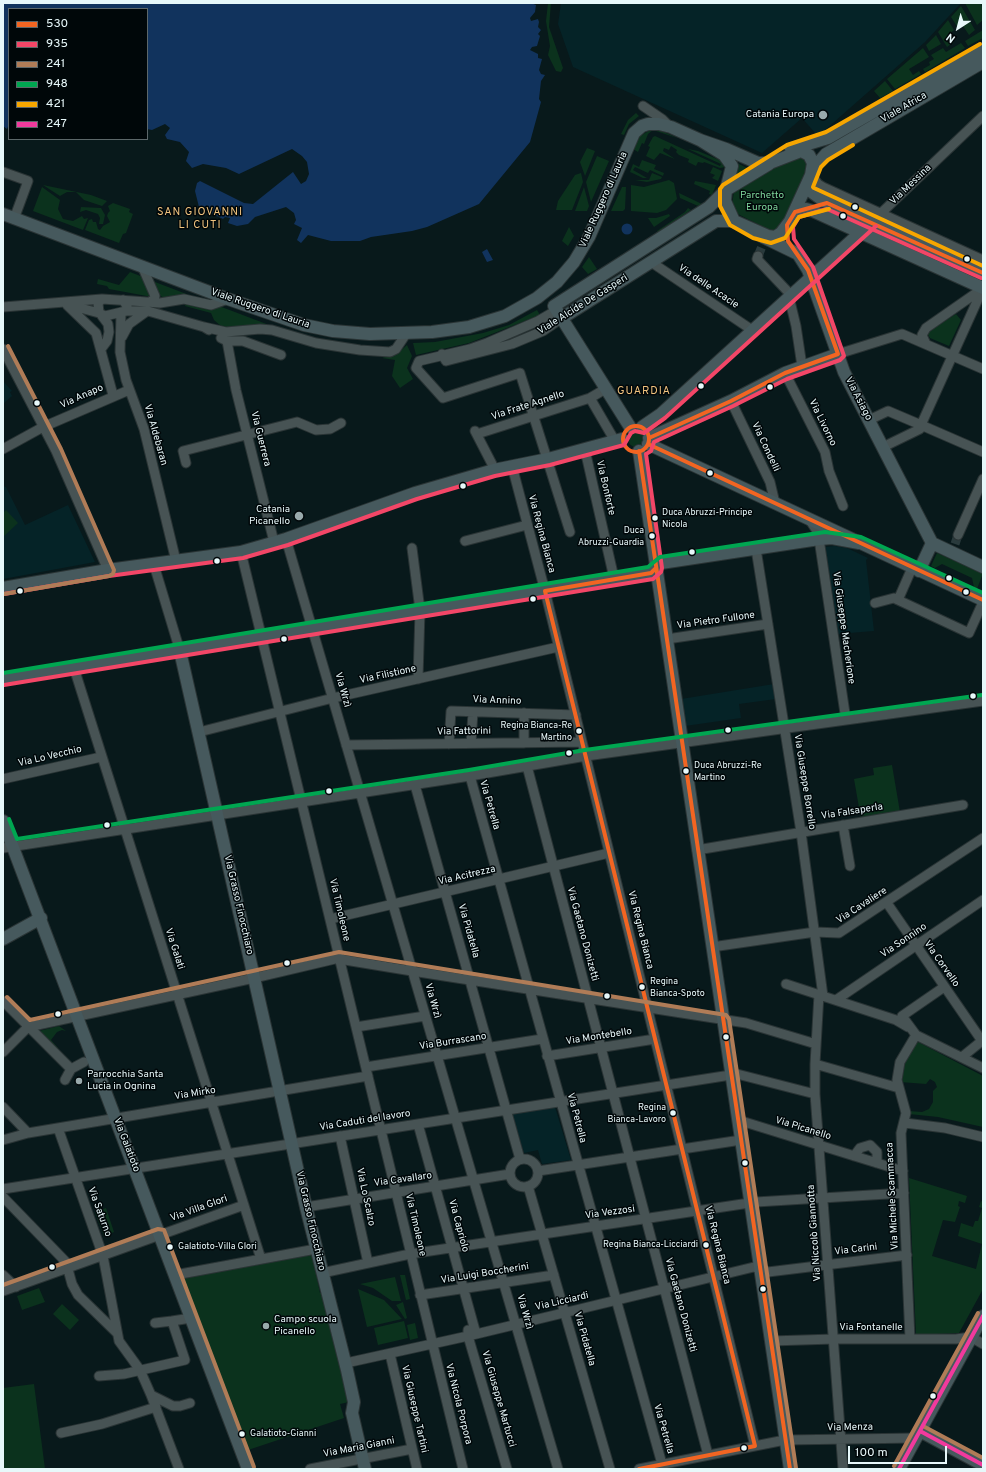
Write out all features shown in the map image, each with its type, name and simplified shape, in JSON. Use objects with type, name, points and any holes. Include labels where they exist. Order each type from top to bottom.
[{"type":"main road","name":"Viale Africa","points":[[770,163],[799,146],[828,138],[983,49]]},
{"type":"main road","name":"Viale Africa","points":[[788,225],[805,211],[806,188],[812,172],[826,154],[983,62]]},
{"type":"main road","points":[[642,126],[653,123],[671,127],[758,163],[770,163],[801,151],[812,158],[812,172]]},
{"type":"main road","name":"Viale Ruggero di Lauria","points":[[3,214],[286,320],[346,333],[406,334],[444,331],[488,322],[512,312],[543,294],[562,277],[580,253],[634,133],[642,126]]},
{"type":"main road","points":[[700,140],[724,155],[730,162],[731,172],[726,190],[726,205],[734,221],[761,238],[798,254]]},
{"type":"main road","name":"Viale Alcide De Gasperi","points":[[558,311],[640,251],[714,203],[726,190],[770,163]]},
{"type":"main road","points":[[806,188],[814,196],[872,222],[923,239],[983,273]]},
{"type":"main road","points":[[805,211],[861,233],[983,288]]},
{"type":"main road","name":"Viale Alcide De Gasperi","points":[[558,311],[650,263],[716,221],[734,221]]},
{"type":"main road","name":"Via Messina","points":[[642,427],[661,414],[872,222]]},
{"type":"main road","points":[[761,238],[775,237],[788,225]]},
{"type":"main road","name":"Via Asiago","points":[[788,225],[788,241],[804,262],[807,282],[838,354],[844,372],[931,540]]},
{"type":"main road","points":[[640,251],[650,263]]},
{"type":"main road","points":[[558,311],[630,427]]},
{"type":"main road","points":[[644,449],[669,429],[731,401],[785,373],[838,354]]},
{"type":"main road","points":[[3,588],[108,570],[154,565],[240,552],[280,540],[414,493],[512,466],[548,459],[615,441],[630,427],[635,425],[642,427],[648,433],[644,449],[656,568],[790,1469]]},
{"type":"main road","points":[[615,441],[631,451],[644,449],[669,454],[809,519],[912,570],[981,600]]},
{"type":"main road","points":[[3,679],[260,637],[312,627],[545,591],[651,572],[661,563],[819,539],[832,538],[859,543]]},
{"type":"main road","points":[[912,570],[931,540],[955,544],[983,567]]},
{"type":"main road","name":"Via Grasso Finocchiaro","points":[[180,650],[306,1207],[346,1363],[354,1402],[352,1413],[364,1464]]},
{"type":"main road","name":"Via Galatioto","points":[[3,821],[8,847],[41,918],[248,1469]]},
{"type":"main road","points":[[3,939],[41,918]]},
{"type":"main road","points":[[899,1469],[983,1316]]},
{"type":"main road","points":[[918,1435],[983,1465]]},
{"type":"street","points":[[642,126],[645,116],[643,106],[671,127]]},
{"type":"street","name":"Via Messina","points":[[872,222],[983,116]]},
{"type":"street","points":[[3,172],[28,181],[14,219]]},
{"type":"street","points":[[812,172],[818,184],[881,214],[923,239],[983,260]]},
{"type":"street","points":[[805,211],[827,202]]},
{"type":"street","points":[[915,257],[923,239]]},
{"type":"street","points":[[758,256],[757,259],[790,296],[802,366]]},
{"type":"street","name":"Via delle Acacie","points":[[650,263],[752,330]]},
{"type":"street","points":[[120,352],[125,329],[149,306],[155,296],[142,266]]},
{"type":"street","points":[[926,344],[922,335],[926,328],[983,288]]},
{"type":"street","points":[[883,447],[924,426],[926,415],[954,358],[983,288]]},
{"type":"street","points":[[3,307],[102,299],[123,300],[149,306],[204,327],[226,332],[260,329],[282,333],[316,343],[360,350],[390,352],[396,349],[406,334]]},
{"type":"street","points":[[101,349],[107,341],[110,332],[108,324],[101,314],[98,303],[102,299]]},
{"type":"street","points":[[56,302],[101,314],[123,313],[160,303],[184,300],[212,305],[228,299]]},
{"type":"street","name":"Via Aldebaran","points":[[123,300],[127,306],[123,313],[120,352],[129,390],[144,429],[176,562]]},
{"type":"street","points":[[67,305],[96,333],[113,395]]},
{"type":"street","points":[[960,305],[968,308],[969,310],[967,324]]},
{"type":"street","name":"Viale Alcide De Gasperi","points":[[534,416],[520,373],[443,398],[416,368],[419,361],[442,354],[446,362],[512,344],[543,330],[558,311]]},
{"type":"street","points":[[282,333],[286,320]]},
{"type":"street","points":[[204,327],[227,341],[243,341],[281,354]]},
{"type":"street","points":[[838,354],[902,334],[954,358],[983,369]]},
{"type":"street","name":"Via Guerrera","points":[[227,341],[236,390],[280,540]]},
{"type":"street","points":[[3,349],[76,495],[108,570]]},
{"type":"street","name":"Via Livorno","points":[[785,373],[825,452],[829,471],[843,506]]},
{"type":"street","name":"Via Frate Agnello","points":[[492,464],[476,432],[534,416],[588,398],[605,386]]},
{"type":"street","name":"Via Anapo","points":[[3,449],[43,427],[113,395],[129,390]]},
{"type":"street","points":[[588,398],[615,441]]},
{"type":"street","name":"Via Condelli","points":[[731,401],[770,482],[775,503]]},
{"type":"street","points":[[869,420],[888,411],[983,452]]},
{"type":"street","points":[[534,416],[570,532]]},
{"type":"street","points":[[186,463],[183,451],[297,422],[316,430],[330,429],[341,423]]},
{"type":"street","name":"Via Bonforte","points":[[585,450],[614,578]]},
{"type":"street","name":"Via Regina Bianca","points":[[512,466],[576,715],[755,1446]]},
{"type":"street","points":[[955,544],[983,479]]},
{"type":"street","name":"Via Giuseppe Macherione","points":[[809,519],[817,531],[819,539],[846,720]]},
{"type":"street","points":[[465,540],[527,525]]},
{"type":"street","name":"Via Wrzì","points":[[280,540],[312,627],[558,1469]]},
{"type":"street","points":[[412,548],[420,610],[418,680]]},
{"type":"street","name":"Via Giuseppe Borrello","points":[[756,549],[801,832],[815,932],[821,995]]},
{"type":"street","name":"Via Timoleone","points":[[240,552],[432,1344]]},
{"type":"street","name":"Via Grasso Finocchiaro","points":[[154,565],[180,650]]},
{"type":"street","points":[[898,600],[912,570]]},
{"type":"street","points":[[875,603],[894,598],[969,633],[981,600]]},
{"type":"street","name":"Via Pietro Fullone","points":[[667,639],[768,624]]},
{"type":"street","name":"Via Filistione","points":[[199,732],[333,698],[418,680],[558,647]]},
{"type":"street","name":"Via Galati","points":[[74,668],[261,1259]]},
{"type":"street","points":[[8,847],[470,776],[586,756],[983,701]]},
{"type":"street","name":"Via Annino","points":[[449,744],[451,711],[576,715]]},
{"type":"street","points":[[471,743],[473,712]]},
{"type":"street","points":[[524,713],[524,743]]},
{"type":"street","name":"Via Fattorini","points":[[346,745],[582,742]]},
{"type":"street","name":"Via Lo Vecchio","points":[[3,779],[101,757]]},
{"type":"street","name":"Via Gaetano Donizetti","points":[[527,766],[708,1455]]},
{"type":"street","name":"Via Petrella","points":[[470,776],[577,1165],[662,1464]]},
{"type":"street","name":"Via Pidatella","points":[[415,784],[488,1048],[520,1156]]},
{"type":"street","name":"Via Falsaperla","points":[[698,850],[963,805]]},
{"type":"street","points":[[843,825],[850,866]]},
{"type":"street","name":"Via Cavaliere","points":[[712,947],[815,932],[838,934],[887,903],[983,838]]},
{"type":"street","name":"Via Acitrezza","points":[[330,919],[610,853]]},
{"type":"street","name":"Via Sonnino","points":[[836,1000],[983,900]]},
{"type":"street","name":"Via Corvello","points":[[887,903],[981,1039]]},
{"type":"street","points":[[3,1052],[28,1027],[339,958],[529,990],[746,1023],[816,1044]]},
{"type":"street","points":[[786,984],[896,1020],[962,1058],[983,1068]]},
{"type":"street","points":[[914,1031],[902,1016],[944,987]]},
{"type":"street","name":"Via Niccolò Giannotta","points":[[821,995],[816,1044],[815,1094],[843,1469]]},
{"type":"street","points":[[3,1001],[70,1069]]},
{"type":"street","points":[[356,1027],[425,1016]]},
{"type":"street","name":"Via Michele Scammacca","points":[[910,1339],[901,1133],[905,1124],[906,1113],[897,1080],[898,1067],[914,1031]]},
{"type":"street","name":"Via Burrascano","points":[[367,1071],[437,1056],[542,1038]]},
{"type":"street","name":"Via Montebello","points":[[547,1056],[655,1039]]},
{"type":"street","points":[[962,1058],[981,1039]]},
{"type":"street","points":[[65,1080],[70,1069],[84,1062]]},
{"type":"street","points":[[815,1064],[900,1088]]},
{"type":"street","name":"Via Mirko","points":[[3,1140],[28,1133],[280,1091],[367,1071]]},
{"type":"street","name":"Via Caduti del lavoro","points":[[3,1189],[134,1167],[737,1074],[759,1078],[815,1094]]},
{"type":"street","points":[[3,1107],[28,1133]]},
{"type":"street","name":"Via Picanello","points":[[738,1120],[881,1164]]},
{"type":"street","name":"Via Capriolo","points":[[418,1124],[473,1323],[472,1335]]},
{"type":"street","points":[[905,1124],[945,1128],[983,1137]]},
{"type":"street","name":"Via Saturno","points":[[58,1128],[103,1256],[117,1333],[122,1346],[140,1370],[156,1407],[179,1469]]},
{"type":"street","name":"Via Lo Scalzo","points":[[340,1136],[368,1263]]},
{"type":"street","points":[[541,1170],[741,1140]]},
{"type":"street","points":[[858,1157],[862,1146],[870,1145],[877,1152],[881,1164],[903,1171]]},
{"type":"street","points":[[520,1156],[530,1160],[541,1170],[529,1189],[518,1185],[507,1175],[511,1166],[520,1156]]},
{"type":"street","name":"Via Cavallaro","points":[[306,1207],[507,1175]]},
{"type":"street","name":"Via Pidatella","points":[[529,1189],[610,1469]]},
{"type":"street","name":"Via Vezzosi","points":[[322,1273],[410,1254],[750,1204],[904,1193]]},
{"type":"street","points":[[3,1198],[66,1262],[72,1284],[78,1295],[117,1333]]},
{"type":"street","name":"Via Villa Glori","points":[[3,1291],[244,1205]]},
{"type":"street","points":[[175,1275],[316,1249]]},
{"type":"street","name":"Via Carini","points":[[760,1270],[768,1272],[907,1255]]},
{"type":"street","name":"Via Licciardi","points":[[346,1363],[472,1335],[754,1267],[760,1270]]},
{"type":"street","points":[[3,1275],[16,1287]]},
{"type":"street","name":"Via Luigi Boccherini","points":[[420,1295],[554,1275]]},
{"type":"street","points":[[155,1323],[191,1318]]},
{"type":"street","points":[[99,1376],[124,1374],[185,1360],[172,1321]]},
{"type":"street","name":"Via Giuseppe Martucci","points":[[472,1335],[507,1469]]},
{"type":"street","points":[[971,1337],[983,1344]]},
{"type":"street","name":"Via Fontanelle","points":[[771,1341],[834,1339],[956,1340],[971,1337]]},
{"type":"street","name":"Via Nicola Porpora","points":[[432,1344],[463,1469]]},
{"type":"street","name":"Via Giuseppe Tartini","points":[[390,1354],[417,1469]]},
{"type":"street","points":[[151,1395],[173,1406],[180,1406],[190,1403]]},
{"type":"street","points":[[61,1433],[102,1424],[156,1407]]},
{"type":"street","name":"Via Menza","points":[[638,1469],[786,1440],[841,1440],[918,1435]]},
{"type":"street","name":"Via Maria Gianni","points":[[310,1469],[364,1464],[412,1449]]},
{"type":"shaded area","points":[[561,3],[961,3],[925,42],[825,130],[816,134],[802,118],[762,153],[573,67],[558,24]]},
{"type":"shaded area","points":[[3,381],[12,391],[10,392],[12,396],[3,404]]},
{"type":"shaded area","points":[[3,486],[6,487],[25,525],[68,505],[95,562],[3,579]]},
{"type":"shaded area","points":[[835,546],[847,548],[868,558],[866,560],[874,631],[837,634],[824,547]]},
{"type":"shaded area","points":[[774,684],[776,699],[739,704],[741,718],[685,726],[681,699]]},
{"type":"shaded area","points":[[555,1107],[571,1160],[542,1164],[538,1150],[524,1153],[512,1114]]},
{"type":"green space","points":[[548,3],[551,3],[549,27],[563,68],[561,72],[556,71],[548,55],[550,46],[546,21]]},
{"type":"green space","points":[[965,3],[983,3],[981,5],[983,8],[983,20],[977,25]]},
{"type":"green space","points":[[961,6],[975,30],[969,35],[963,26],[958,28],[951,17]]},
{"type":"green space","points":[[948,20],[954,30],[949,34],[954,42],[947,47],[938,32]]},
{"type":"green space","points":[[983,30],[983,38],[968,46],[965,41]]},
{"type":"green space","points":[[936,35],[941,44],[929,51],[926,45]]},
{"type":"green space","points":[[961,43],[965,48],[925,72],[923,69],[930,65],[929,62],[934,59],[931,55],[943,48],[946,52]]},
{"type":"green space","points":[[923,48],[929,57],[909,69],[913,75],[919,71],[921,74],[895,89],[887,79]]},
{"type":"green space","points":[[885,81],[893,91],[880,98],[874,91]]},
{"type":"green space","points":[[636,113],[639,116],[629,124],[624,135],[621,134],[628,120]]},
{"type":"green space","points":[[652,129],[660,130],[677,138],[653,130],[648,134],[644,144],[642,143],[638,152],[633,149],[640,136]]},
{"type":"green space","points":[[655,136],[720,166],[721,164],[688,149],[698,151],[722,161],[726,167],[720,168],[704,162],[698,162],[696,166],[688,162],[689,159],[679,155],[676,152],[677,150],[671,146],[669,150],[664,148],[663,151],[675,159],[660,153],[654,160],[646,156],[650,147],[648,146]]},
{"type":"green space","points":[[587,148],[595,151],[585,176],[580,162]]},
{"type":"green space","points":[[597,156],[609,161],[591,202],[586,182]]},
{"type":"green space","name":"Parchetto Europa","points":[[798,156],[807,160],[805,177],[785,219],[778,230],[773,232],[736,213],[732,205],[734,191],[769,169]]},
{"type":"green space","points":[[642,160],[656,165],[654,169],[664,173],[663,176],[650,170],[648,173],[635,167],[633,170],[647,178],[643,178],[630,172],[633,164],[639,167]]},
{"type":"green space","points":[[735,162],[747,168],[746,171],[737,175]]},
{"type":"green space","points":[[713,167],[722,171],[718,181],[712,178],[715,175],[710,173]]},
{"type":"green space","points":[[581,173],[583,182],[572,210],[556,210],[558,201],[575,175]]},
{"type":"green space","points":[[652,173],[662,177],[661,179],[647,182],[635,180],[649,180]]},
{"type":"green space","points":[[669,180],[674,183],[677,199],[666,210],[657,213],[631,211],[631,185],[644,187]]},
{"type":"green space","points":[[695,181],[716,185],[712,195],[709,194],[710,191],[694,184]]},
{"type":"green space","points":[[43,185],[91,195],[107,201],[102,206],[84,200],[76,192],[67,192],[60,196]]},
{"type":"green space","points":[[42,187],[60,200],[58,209],[63,219],[73,221],[82,216],[84,219],[88,218],[83,230],[33,211]]},
{"type":"green space","points":[[584,187],[589,206],[587,211],[575,211]]},
{"type":"green space","points":[[622,187],[626,187],[625,209],[623,211],[611,211]]},
{"type":"green space","points":[[679,193],[702,204],[698,206],[680,198]]},
{"type":"green space","points":[[113,203],[130,209],[129,212],[133,214],[126,233],[123,234],[119,243],[85,230],[89,220],[92,219],[93,222],[96,222],[98,229],[100,230],[103,226],[110,222],[107,216],[110,211],[108,206]]},
{"type":"green space","points":[[81,207],[101,208],[105,215],[103,224],[99,224],[100,218],[98,214],[86,210],[80,212]]},
{"type":"green space","points":[[688,208],[691,210],[658,232],[657,231],[685,212]]},
{"type":"green space","points":[[669,214],[670,216],[654,227],[648,218],[656,218]]},
{"type":"green space","points":[[569,227],[574,236],[568,246],[562,241]]},
{"type":"green space","points":[[589,257],[597,269],[588,274],[582,267]]},
{"type":"green space","points":[[130,272],[143,277],[152,297],[109,289],[107,286],[97,284],[98,279],[119,285]]},
{"type":"green space","points":[[151,280],[210,303],[163,298],[154,289]]},
{"type":"green space","points":[[186,303],[219,306],[277,328],[222,327],[214,320],[211,313],[185,306]]},
{"type":"green space","points":[[537,310],[540,315],[469,343],[416,355],[413,343],[435,342],[483,333],[509,325]]},
{"type":"green space","points":[[956,314],[961,320],[949,346],[930,338],[928,335],[929,331]]},
{"type":"green space","points":[[407,345],[412,356],[407,368],[413,379],[400,388],[392,376],[395,360],[382,358],[398,353]]},
{"type":"green space","points":[[636,431],[643,436],[644,439],[639,446],[636,447],[629,442],[628,439],[633,432]]},
{"type":"green space","points":[[6,510],[18,523],[3,537],[3,513]]},
{"type":"green space","points":[[937,553],[983,573],[977,589],[974,587],[972,578],[942,564],[935,568],[931,566]]},
{"type":"green space","points":[[892,765],[900,812],[892,812],[890,814],[861,819],[854,779],[874,775],[873,768]]},
{"type":"green space","points":[[59,1026],[66,1031],[62,1030],[57,1032],[51,1040],[58,1048],[57,1049],[39,1031]]},
{"type":"green space","points":[[918,1042],[983,1076],[983,1127],[938,1117],[909,1114],[909,1111],[922,1112],[929,1109],[933,1102],[933,1091],[937,1087],[935,1082],[930,1079],[926,1084],[900,1082],[900,1071],[910,1051]]},
{"type":"green space","points":[[909,1178],[967,1196],[965,1203],[959,1201],[958,1206],[960,1207],[955,1222],[943,1220],[932,1256],[976,1269],[982,1244],[958,1236],[961,1223],[973,1227],[975,1221],[978,1221],[982,1208],[979,1207],[981,1201],[983,1202],[983,1289],[959,1333],[916,1335]]},
{"type":"green space","points":[[106,1208],[114,1232],[104,1236],[95,1212]]},
{"type":"green space","name":"Campo scuola Picanello","points":[[312,1254],[320,1293],[325,1293],[349,1402],[340,1404],[344,1418],[245,1451],[181,1278]]},
{"type":"green space","points":[[400,1275],[405,1275],[410,1299],[406,1300]]},
{"type":"green space","points":[[395,1277],[401,1301],[392,1301],[373,1288],[360,1284]]},
{"type":"green space","points":[[39,1288],[45,1302],[22,1310],[17,1296]]},
{"type":"green space","points":[[358,1289],[384,1300],[402,1319],[367,1327]]},
{"type":"green space","points":[[403,1302],[407,1318],[405,1319],[396,1305]]},
{"type":"green space","points":[[62,1304],[79,1320],[70,1330],[53,1314]]},
{"type":"green space","points":[[404,1321],[408,1338],[378,1345],[374,1328]]},
{"type":"green space","points":[[415,1323],[418,1338],[410,1340],[407,1325]]},
{"type":"green space","points":[[34,1384],[45,1469],[3,1469],[3,1388]]},
{"type":"water","points":[[3,3],[531,3],[536,5],[535,12],[530,18],[531,21],[538,19],[538,27],[541,30],[538,34],[540,36],[537,46],[532,47],[530,50],[538,54],[538,58],[542,59],[539,70],[541,74],[545,75],[541,81],[539,99],[541,102],[530,142],[479,204],[427,227],[412,231],[371,237],[360,241],[331,241],[308,235],[301,243],[297,240],[302,228],[294,224],[296,220],[294,213],[286,207],[255,217],[248,224],[237,226],[228,223],[230,218],[225,217],[223,219],[199,207],[195,191],[197,183],[200,181],[244,203],[253,204],[293,172],[301,184],[306,181],[309,174],[307,162],[302,156],[292,149],[239,174],[226,168],[203,164],[192,168],[186,161],[189,152],[180,142],[167,139],[165,135],[170,128],[165,124],[152,130],[148,129],[148,8],[8,8],[8,126],[7,129],[3,126]]},
{"type":"water","points":[[627,223],[631,225],[633,229],[631,233],[627,235],[623,233],[621,229],[623,225]]},
{"type":"water","points":[[487,249],[493,260],[487,262],[482,252]]},
{"type":"tunnel","points":[[758,256],[763,244]]},
{"type":"tunnel","points":[[955,544],[958,535]]},
{"type":"transit line","name":"421","points":[[829,209],[799,217],[785,238],[771,243],[753,238],[730,225],[720,206],[720,189],[723,185],[787,145],[826,132],[980,44]]},
{"type":"transit line","name":"421","points":[[853,145],[828,160],[821,167],[813,187],[814,188],[983,266]]},
{"type":"transit line","name":"530","points":[[649,438],[731,401],[785,373],[838,354],[808,270],[788,241],[787,225],[795,212],[827,203],[983,273]]},
{"type":"transit line","name":"935","points":[[4,685],[653,579],[661,572],[662,568],[646,454],[651,451],[654,442],[733,406],[787,379],[840,360],[844,356],[813,267],[794,239],[793,227],[799,217],[827,209],[981,278]]},
{"type":"transit line","name":"935","points":[[4,594],[109,576],[243,558],[288,545],[417,499],[495,476],[550,465],[624,445],[631,433],[635,431],[644,433],[665,418],[876,226]]},
{"type":"transit line","name":"241","points":[[4,594],[109,576],[113,574],[114,570],[61,449],[8,346]]},
{"type":"transit line","name":"530","points":[[636,426],[645,430],[649,439],[645,448],[636,452],[627,448],[623,439],[627,430],[636,426]]},
{"type":"transit line","name":"530","points":[[648,444],[983,600]]},
{"type":"transit line","name":"530","points":[[639,451],[790,1469]]},
{"type":"transit line","name":"948","points":[[3,673],[648,567],[660,557],[825,532],[861,537],[983,593]]},
{"type":"transit line","name":"530","points":[[639,1469],[755,1446],[545,591],[651,573],[656,568]]},
{"type":"transit line","name":"948","points":[[9,819],[17,839],[469,770],[585,750],[982,695]]},
{"type":"transit line","name":"241","points":[[7,997],[30,1020],[339,952],[726,1015],[729,1019],[796,1468]]},
{"type":"transit line","name":"241","points":[[3,1285],[158,1229],[164,1230],[254,1467]]},
{"type":"transit line","name":"241","points":[[894,1466],[978,1313]]},
{"type":"transit line","name":"247","points":[[899,1469],[983,1316]]},
{"type":"transit line","name":"241","points":[[923,1426],[983,1458]]},
{"type":"transit line","name":"247","points":[[920,1431],[983,1465]]},
{"type":"place","name":"Catania Europa","points":[[823,115]]},
{"type":"place","name":"Catania Picanello","points":[[299,516]]},
{"type":"place","name":"Duca Abruzzi-Principe Nicola","points":[[655,518]]},
{"type":"place","name":"Duca Abruzzi-Guardia","points":[[652,536]]},
{"type":"place","name":"Regina Bianca-Re Martino","points":[[579,731]]},
{"type":"place","name":"Duca Abruzzi-Re Martino","points":[[686,771]]},
{"type":"place","name":"Regina Bianca-Spoto","points":[[642,987]]},
{"type":"place","name":"Parrocchia Santa Lucia in Ognina","points":[[79,1081]]},
{"type":"place","name":"Regina Bianca-Lavoro","points":[[673,1113]]},
{"type":"place","name":"Regina Bianca-Licciardi","points":[[706,1245]]},
{"type":"place","name":"Galatioto-Villa Glori","points":[[170,1247]]},
{"type":"place","name":"Campo scuola Picanello","points":[[266,1326]]},
{"type":"place","name":"Galatioto-Gianni","points":[[242,1434]]},
{"type":"district","name":"SAN GIOVANNI LI CUTI","points":[[200,219]]},
{"type":"district","name":"GUARDIA","points":[[644,392]]}]
